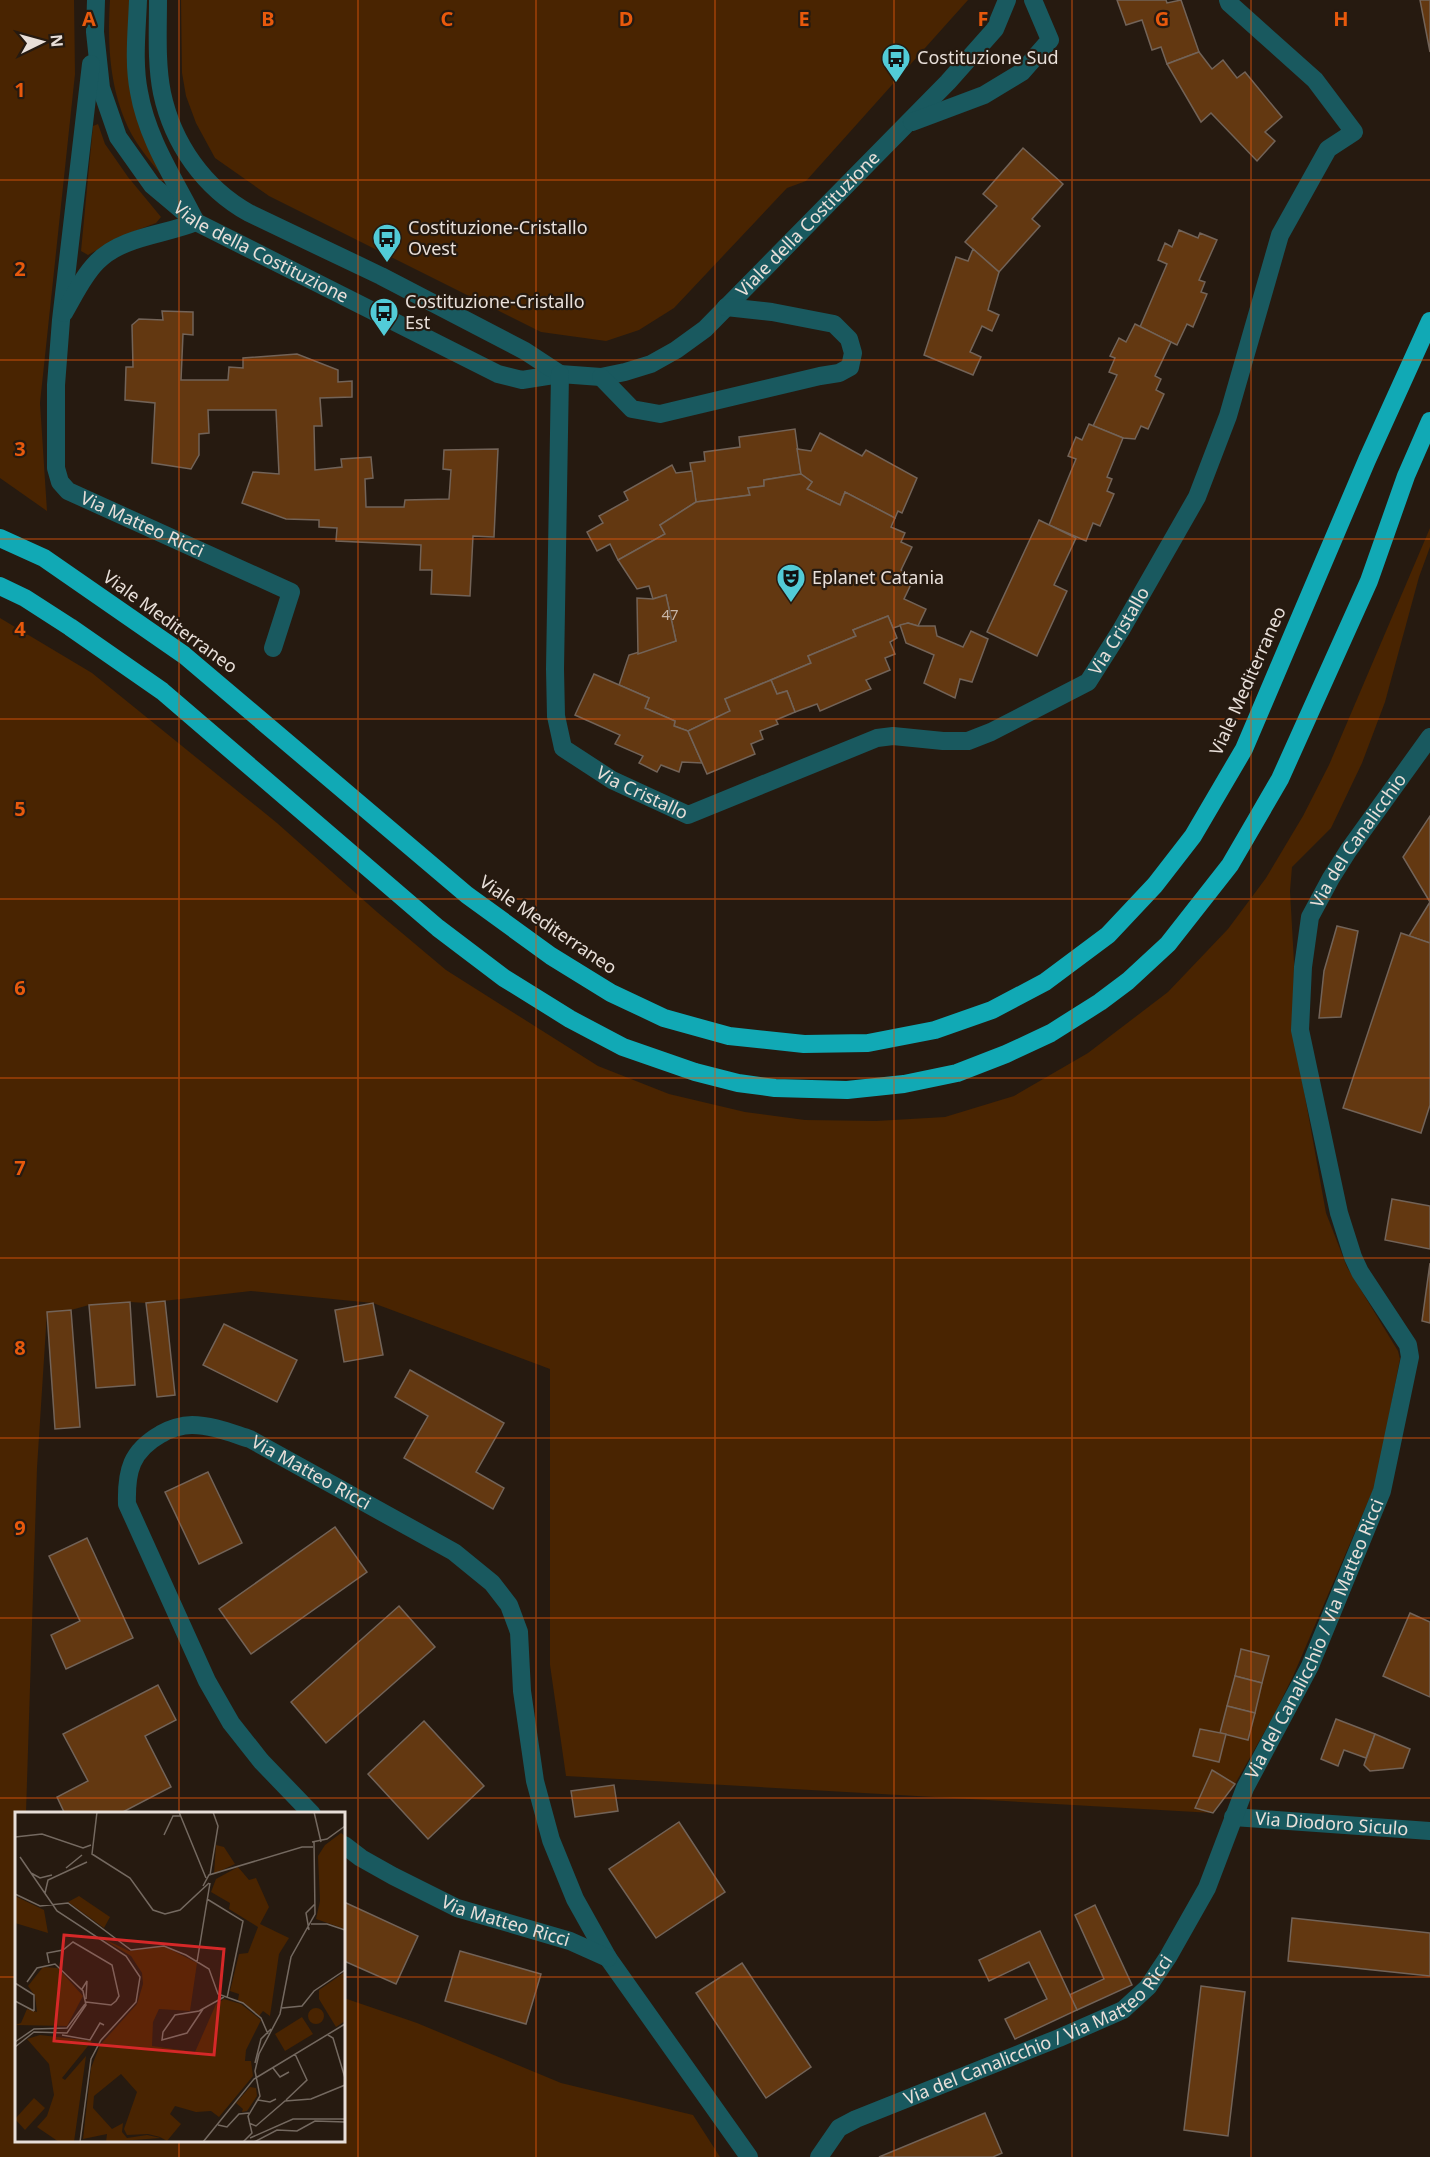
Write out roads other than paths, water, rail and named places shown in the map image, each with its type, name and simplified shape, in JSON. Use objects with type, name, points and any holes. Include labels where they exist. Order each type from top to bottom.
[{"type":"highway","name":"Viale Mediterraneo","points":[[0,538],[44,558],[184,655],[466,895],[551,956],[611,993],[664,1018],[729,1036],[804,1044],[868,1043],[935,1030],[992,1010],[1046,981],[1108,935],[1155,885],[1193,836],[1244,749],[1367,460],[1430,321]]},
{"type":"highway","points":[[0,586],[25,598],[70,627],[162,691],[438,928],[504,978],[570,1019],[623,1047],[695,1072],[738,1083],[775,1088],[847,1090],[904,1084],[957,1073],[1051,1033],[1128,981],[1168,945],[1230,866],[1280,779],[1369,581],[1406,476],[1430,421]]},
{"type":"street","name":"Viale della Costituzione","points":[[96,0],[95,32],[101,88],[118,137],[152,185],[196,222],[498,374],[522,380],[560,374],[601,376],[625,372],[660,360],[705,329],[908,124],[995,29],[1007,0]]},
{"type":"street","points":[[61,320],[82,282],[98,261],[114,250],[138,240],[183,228],[196,222],[161,155],[143,112],[138,89],[137,68],[138,0]]},
{"type":"street","name":"Viale della Costituzione","points":[[158,0],[159,68],[167,113],[187,155],[214,189],[232,204],[381,276],[525,351],[560,374]]},
{"type":"street","points":[[908,124],[984,95],[1022,72],[1050,40],[1033,0]]},
{"type":"street","name":"Via Cristallo","points":[[560,374],[556,716],[563,748],[612,780],[688,815],[877,738],[893,736],[968,741],[991,732],[1088,682],[1121,630],[1197,497],[1228,416],[1280,235],[1328,149],[1354,132],[1315,80],[1228,0]]},
{"type":"street","points":[[61,320],[95,32]]},
{"type":"street","points":[[601,376],[632,409],[660,414],[820,376],[839,374],[850,367],[853,352],[849,339],[834,324],[772,312],[726,307]]},
{"type":"street","name":"Via Matteo Ricci","points":[[61,320],[56,385],[56,468],[60,482],[68,491],[291,592],[273,648]]},
{"type":"street","name":"Via del Canalicchio","points":[[1310,917],[1348,851],[1430,737]]},
{"type":"street","name":"Via del Canalicchio / Via Matteo Ricci","points":[[819,2157],[839,2128],[856,2119],[1123,2010],[1148,1987],[1174,1947],[1207,1888],[1245,1788],[1310,1666],[1382,1491],[1409,1368],[1409,1351],[1408,1345],[1360,1272],[1339,1213],[1300,1030],[1302,967],[1310,917]]},
{"type":"street","name":"Via Matteo Ricci","points":[[310,1812],[261,1761],[231,1723],[207,1681],[127,1504],[126,1484],[132,1460],[146,1443],[168,1430],[190,1425],[218,1428],[250,1439],[454,1552],[492,1583],[509,1605],[519,1632],[522,1691],[535,1781],[551,1840],[574,1899],[608,1958],[749,2157]]},
{"type":"street","name":"Via Diodoro Siculo","points":[[1233,1817],[1430,1832]]},
{"type":"street","name":"Via Matteo Ricci","points":[[345,1846],[361,1858],[393,1876],[457,1908],[570,1941],[608,1958]]},
{"type":"place","name":"Costituzione Sud","points":[[896,84]]},
{"type":"place","name":"Costituzione-Cristallo Ovest","points":[[387,264]]},
{"type":"place","name":"Costituzione-Cristallo Est","points":[[384,338]]},
{"type":"place","name":"Eplanet Catania","points":[[791,604]]}]
